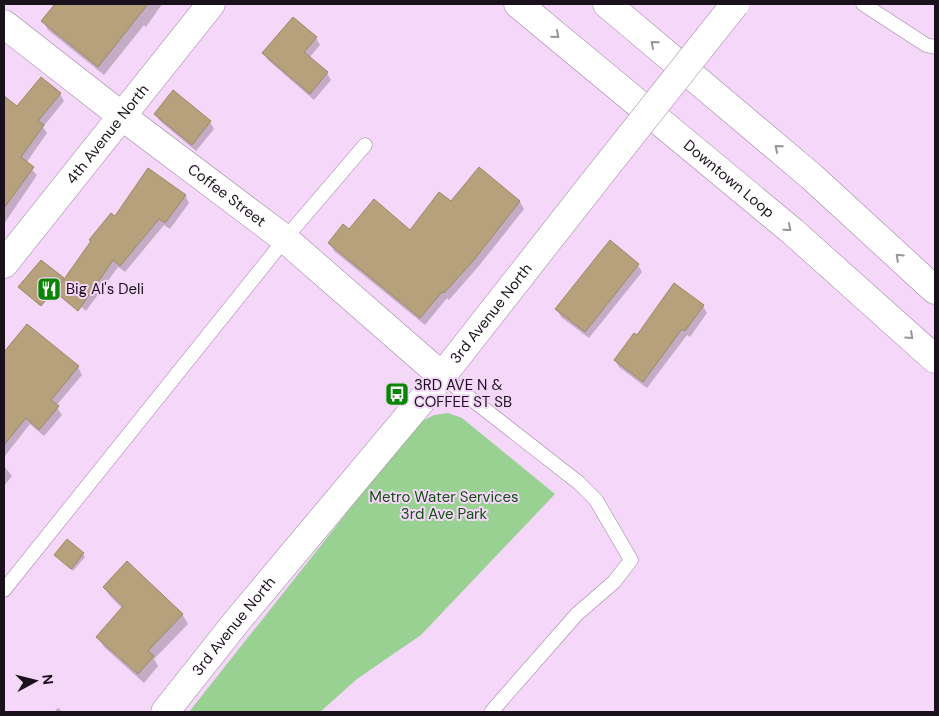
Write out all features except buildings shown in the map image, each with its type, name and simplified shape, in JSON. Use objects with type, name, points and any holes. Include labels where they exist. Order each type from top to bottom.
[{"type":"main road","name":"4th Avenue North","points":[[4,264],[212,4]]},
{"type":"main road","name":"Downtown Loop","points":[[518,4],[792,231],[935,359]]},
{"type":"main road","points":[[607,4],[812,177],[935,290]]},
{"type":"main road","name":"3rd Avenue North","points":[[165,712],[238,621],[442,376],[735,4]]},
{"type":"main road","name":"Coffee Street","points":[[4,24],[284,239],[442,376]]},
{"type":"lane","points":[[863,4],[926,45],[935,47]]},
{"type":"lane","points":[[4,590],[284,239],[365,145]]},
{"type":"lane","points":[[442,376],[579,483],[596,500],[631,560],[614,582],[577,614],[492,712]]},
{"type":"green space","name":"Metro Water Services 3rd Ave Park","points":[[448,413],[462,418],[555,494],[421,635],[357,679],[320,712],[189,712],[417,424],[434,415]]},
{"type":"place","name":"Big Al's Deli","points":[[49,289]]},
{"type":"place","name":"3RD AVE N & COFFEE ST SB","points":[[397,394]]}]
